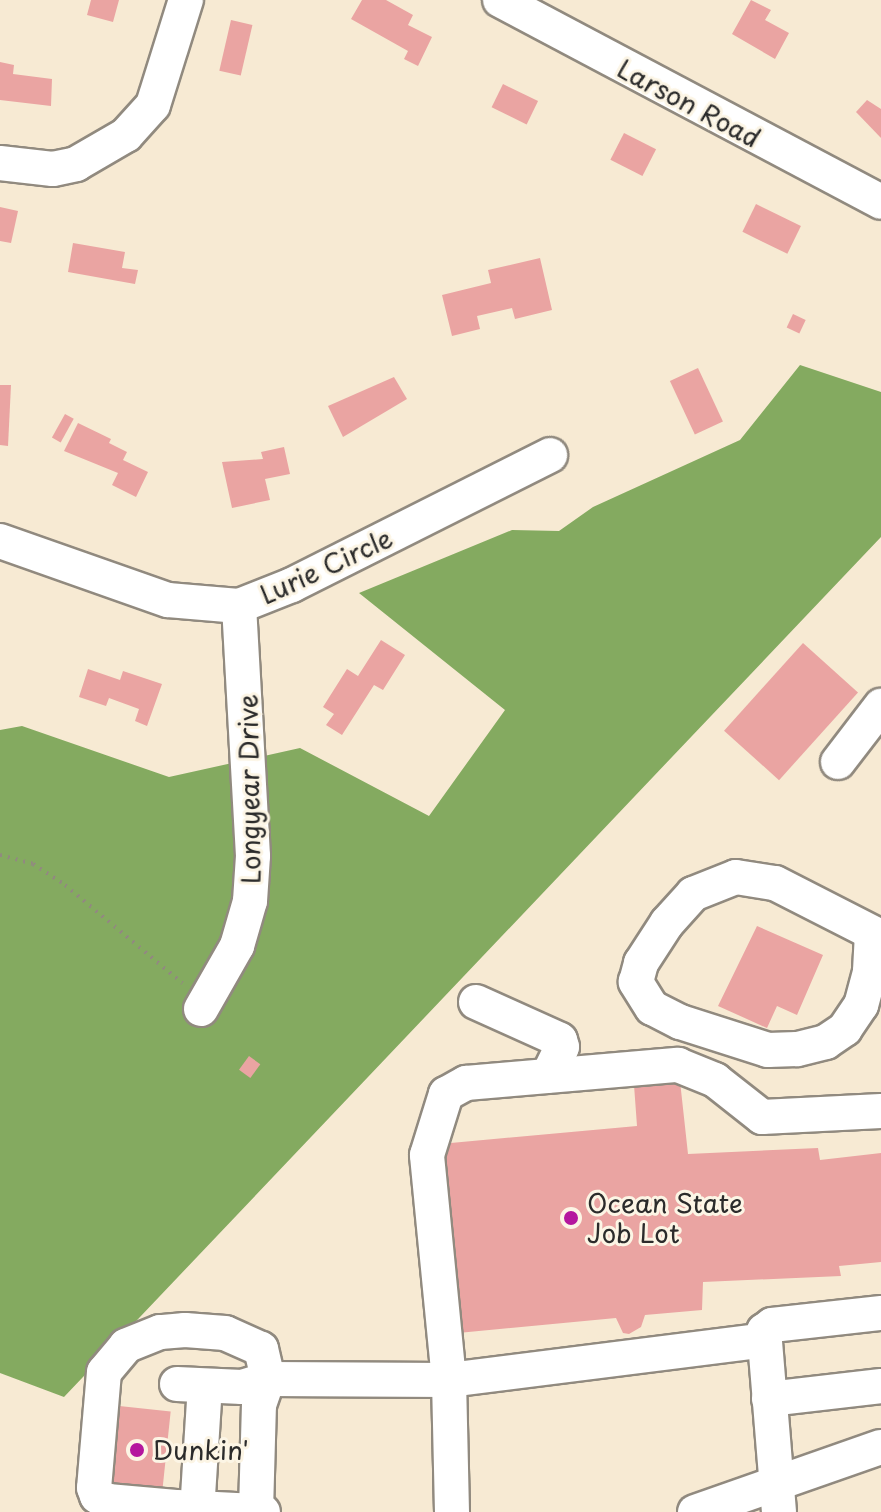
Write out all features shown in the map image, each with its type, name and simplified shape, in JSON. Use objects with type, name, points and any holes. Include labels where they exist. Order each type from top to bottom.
[{"type":"street","points":[[0,163],[53,169],[76,164],[126,135],[153,105],[186,0]]},
{"type":"street","name":"Larson Road","points":[[500,0],[881,202]]},
{"type":"street","name":"Lurie Circle","points":[[0,541],[168,600],[239,606],[292,585],[550,455]]},
{"type":"street","name":"Longyear Drive","points":[[204,1005],[237,946],[252,878],[245,646],[239,606]]},
{"type":"street","points":[[838,762],[881,706]]},
{"type":"street","points":[[736,877],[775,883],[876,935],[861,1005],[836,1036],[797,1049],[768,1050],[680,1022],[652,1008],[636,982],[641,963],[667,923],[693,894],[736,877]]},
{"type":"street","points":[[476,1002],[560,1040],[562,1047],[548,1076]]},
{"type":"street","points":[[452,1512],[449,1380],[427,1155],[446,1094],[466,1083],[687,1066],[724,1086],[762,1117],[881,1111]]},
{"type":"street","points":[[778,1499],[764,1340],[768,1326],[881,1313]]},
{"type":"street","points":[[256,1512],[259,1405],[268,1379],[261,1349],[252,1342],[225,1333],[160,1332],[113,1357],[104,1372],[94,1488],[97,1496],[108,1501],[197,1510],[256,1512],[263,1512]]},
{"type":"street","points":[[197,1510],[191,1385],[242,1387],[268,1379],[449,1380],[764,1340]]},
{"type":"street","points":[[769,1399],[881,1386]]},
{"type":"street","points":[[695,1512],[778,1499],[881,1447]]},
{"type":"path","points":[[0,855],[33,864],[65,885],[204,1005]]},
{"type":"green space","points":[[800,365],[881,392],[881,537],[64,1397],[0,1373],[0,730],[22,726],[169,777],[300,748],[429,816],[505,710],[359,593],[512,530],[559,531],[593,507],[740,440]]},
{"type":"building","points":[[91,0],[119,0],[113,22],[87,15]]},
{"type":"building","points":[[362,0],[386,0],[413,15],[408,25],[432,37],[418,66],[404,59],[408,51],[351,19]]},
{"type":"building","points":[[751,0],[771,10],[765,20],[789,33],[775,59],[732,34]]},
{"type":"building","points":[[231,20],[252,25],[241,76],[219,71]]},
{"type":"building","points":[[0,62],[14,65],[13,74],[52,79],[51,106],[0,100]]},
{"type":"building","points":[[503,84],[538,101],[527,124],[492,107]]},
{"type":"building","points":[[867,100],[881,109],[881,138],[856,112]]},
{"type":"building","points":[[624,133],[656,149],[642,176],[610,160]]},
{"type":"building","points":[[756,204],[801,226],[787,254],[742,232]]},
{"type":"building","points":[[0,207],[18,211],[11,243],[0,241]]},
{"type":"building","points":[[73,243],[125,252],[122,268],[138,270],[135,284],[68,272]]},
{"type":"building","points":[[540,258],[552,310],[515,319],[512,308],[477,316],[480,329],[452,336],[442,295],[491,283],[488,270]]},
{"type":"building","points":[[793,314],[806,320],[799,334],[787,328]]},
{"type":"building","points":[[698,368],[723,421],[695,435],[670,381]]},
{"type":"building","points":[[394,377],[407,399],[343,437],[328,406]]},
{"type":"building","points":[[0,385],[11,385],[8,446],[0,445]]},
{"type":"building","points":[[65,414],[74,419],[61,442],[52,438]]},
{"type":"building","points":[[78,423],[111,439],[109,443],[127,452],[123,460],[148,472],[136,497],[112,485],[118,473],[64,451]]},
{"type":"building","points":[[284,447],[290,474],[265,479],[270,500],[232,508],[222,462],[263,459],[261,452]]},
{"type":"building","points":[[381,640],[405,655],[383,690],[374,685],[342,735],[326,725],[334,714],[323,707],[347,669],[358,676]]},
{"type":"building","points":[[803,643],[858,693],[779,780],[724,731]]},
{"type":"building","points":[[88,669],[120,680],[123,671],[162,684],[147,726],[135,721],[139,709],[109,698],[106,706],[79,697]]},
{"type":"building","points":[[757,926],[823,955],[797,1015],[777,1006],[767,1028],[718,1006]]},
{"type":"building","points":[[249,1056],[260,1064],[250,1078],[239,1070]]},
{"type":"building","name":"Ocean State Job Lot","points":[[680,1081],[688,1154],[818,1148],[820,1160],[881,1153],[881,1262],[839,1266],[841,1276],[703,1282],[702,1310],[645,1315],[641,1327],[629,1334],[623,1333],[616,1318],[458,1333],[440,1144],[637,1126],[634,1085]]},
{"type":"building","name":"Dunkin'","points":[[110,1405],[171,1411],[162,1496],[101,1490]]},
{"type":"place","name":"Ocean State Job Lot","points":[[571,1218]]},
{"type":"place","name":"Dunkin'","points":[[137,1450]]}]
